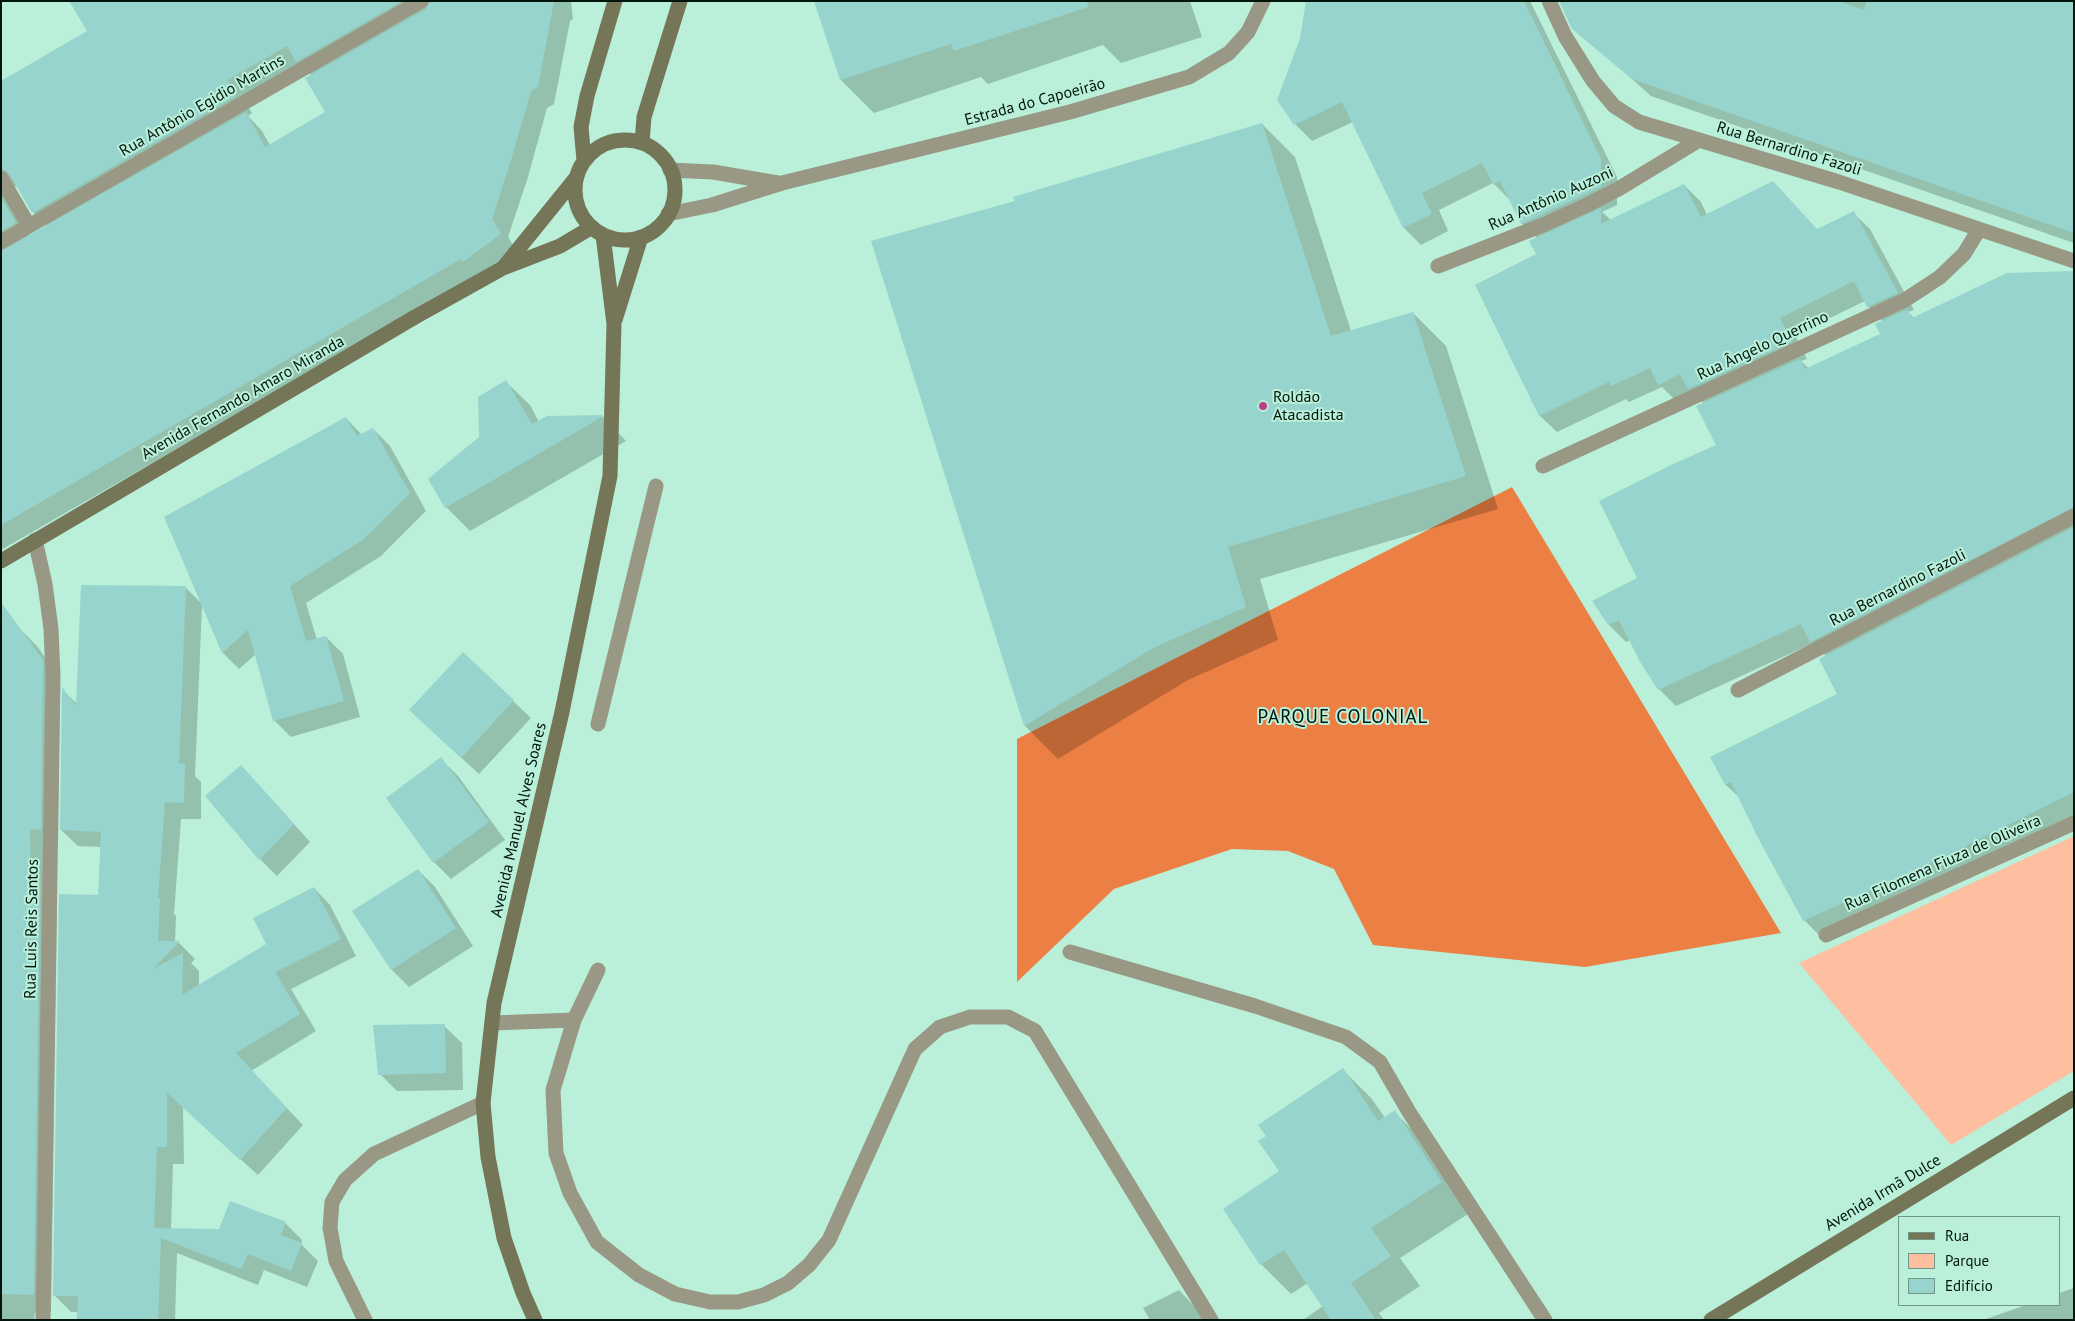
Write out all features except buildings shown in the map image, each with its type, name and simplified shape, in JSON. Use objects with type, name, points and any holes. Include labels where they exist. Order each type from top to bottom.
[{"type":"main road","points":[[584,160],[581,127],[586,96],[615,1]]},
{"type":"main road","points":[[642,143],[644,117],[680,1]]},
{"type":"main road","points":[[626,140],[642,143],[659,154],[670,170],[674,192],[668,214],[657,228],[641,237],[628,239],[598,231],[581,213],[575,196],[575,179],[584,160],[596,149],[610,141],[626,140]]},
{"type":"main road","name":"Avenida Fernando Amaro Miranda","points":[[503,268],[575,179]]},
{"type":"main road","name":"Avenida Fernando Amaro Miranda","points":[[1,561],[415,317],[503,268],[598,231]]},
{"type":"main road","name":"Avenida Manuel Alves Soares","points":[[535,1320],[522,1293],[504,1238],[488,1157],[483,1103],[494,1003],[562,712],[610,476],[614,324],[598,231]]},
{"type":"main road","name":"Avenida Manuel Alves Soares","points":[[614,324],[641,237]]},
{"type":"main road","name":"Avenida Irmã Dulce","points":[[1711,1320],[2074,1098]]},
{"type":"street","name":"Rua Antônio Egidio Martins","points":[[1,242],[421,1]]},
{"type":"street","name":"Estrada do Capoeirão","points":[[668,214],[712,205],[782,183],[1070,112],[1189,77],[1229,53],[1248,32],[1263,1]]},
{"type":"street","name":"Rua Bernardino Fazoli","points":[[1549,1],[1565,36],[1593,81],[1614,106],[1639,122],[1839,182],[2074,261]]},
{"type":"street","name":"Rua Antônio Auzoni","points":[[1438,266],[1544,225],[1587,205],[1620,188],[1699,140]]},
{"type":"street","name":"Estrada do Capoeirão","points":[[670,170],[713,172],[782,183]]},
{"type":"street","points":[[1,178],[29,226]]},
{"type":"street","name":"Rua Ângelo Querrino","points":[[1543,466],[1905,300],[1940,277],[1964,254],[1978,230]]},
{"type":"street","points":[[598,724],[656,486]]},
{"type":"street","name":"Rua Bernardino Fazoli","points":[[1738,690],[2074,516]]},
{"type":"street","name":"Rua Luis Reis Santos","points":[[35,540],[45,584],[51,629],[53,676],[44,1320]]},
{"type":"street","name":"Rua Filomena Fiuza de Oliveira","points":[[1826,935],[2074,823]]},
{"type":"street","points":[[1070,952],[1255,1006],[1346,1037],[1380,1062],[1409,1112],[1545,1320]]},
{"type":"street","points":[[598,970],[574,1020],[553,1090],[556,1153],[570,1193],[597,1242],[639,1275],[675,1294],[710,1302],[738,1302],[764,1295],[788,1283],[809,1265],[829,1240],[915,1049],[940,1027],[970,1017],[1008,1018],[1035,1031],[1211,1320]]},
{"type":"street","points":[[492,1023],[574,1020]]},
{"type":"street","points":[[365,1320],[336,1261],[330,1228],[332,1202],[346,1180],[374,1154],[483,1103]]},
{"type":"green space","points":[[2074,836],[2074,1071],[1951,1145],[1799,963]]},
{"type":"shaded area","points":[[1512,487],[1781,933],[1585,967],[1373,945],[1334,869],[1288,851],[1232,849],[1114,889],[1017,982],[1017,739]]},
{"type":"place","name":"Roldão Atacadista","points":[[1263,406]]},
{"type":"district","name":"PARQUE COLONIAL","points":[[1343,718]]}]
